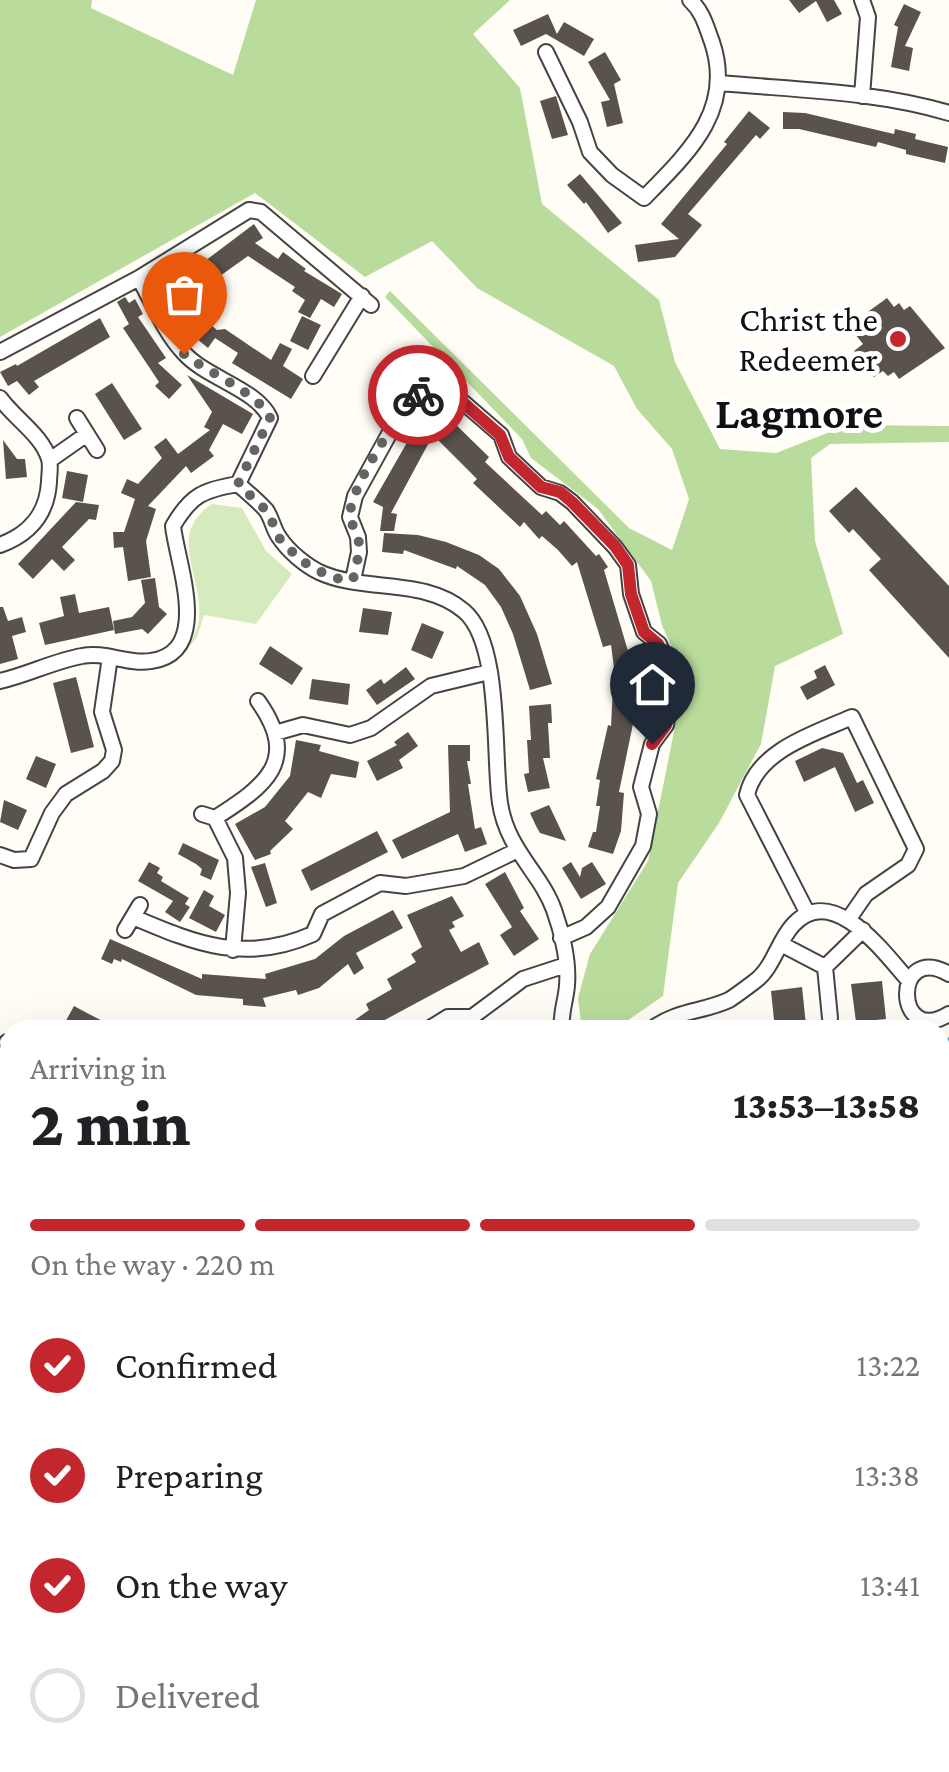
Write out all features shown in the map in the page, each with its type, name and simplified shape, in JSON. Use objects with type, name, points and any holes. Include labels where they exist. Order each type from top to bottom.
[{"type":"street","points":[[546,52],[590,152],[612,175],[644,198],[683,159],[703,132],[720,83],[716,55],[701,10],[690,0]]},
{"type":"street","points":[[862,0],[868,17],[862,96]]},
{"type":"street","points":[[720,83],[862,96],[919,104],[949,113]]},
{"type":"street","points":[[0,352],[140,278],[249,210],[260,212],[366,301],[313,376]]},
{"type":"street","points":[[140,278],[184,354],[264,405],[270,418],[238,484]]},
{"type":"street","points":[[353,580],[359,552],[350,518],[355,496],[404,408],[428,386],[442,384],[500,435],[509,457],[541,487],[560,492],[572,502],[628,565],[631,594],[644,632],[658,644],[668,666],[670,704],[666,725],[652,744],[641,787],[649,814],[642,846],[608,907],[586,927],[561,938]]},
{"type":"street","points":[[0,398],[50,460],[48,501],[39,518],[24,535],[0,545]]},
{"type":"street","points":[[77,418],[97,450]]},
{"type":"street","points":[[50,460],[87,434]]},
{"type":"street","points":[[238,484],[268,512],[279,538],[300,560],[332,578],[423,592],[445,599],[468,614],[482,643],[496,702],[496,772],[501,808],[516,851],[554,908],[561,938],[568,987],[561,1020]]},
{"type":"street","points":[[0,682],[83,655],[131,662],[156,661],[172,652],[186,634],[187,604],[173,526],[188,501],[213,488],[238,484]]},
{"type":"street","points":[[0,855],[14,860],[31,859],[52,813],[66,794],[103,771],[112,760],[114,750],[102,712],[110,656]]},
{"type":"street","points":[[276,733],[302,725],[350,734],[371,728],[430,686],[489,672]]},
{"type":"street","points":[[233,950],[238,893],[235,858],[208,816],[265,782],[276,760],[276,733],[258,700]]},
{"type":"street","points":[[808,914],[747,795],[750,785],[774,756],[801,739],[852,717],[916,849],[908,864],[866,894],[848,920]]},
{"type":"street","points":[[133,917],[195,944],[233,950],[297,941],[312,934],[322,914],[380,883],[406,886],[464,876],[516,851]]},
{"type":"street","points":[[664,1020],[728,1000],[760,978],[793,925],[808,914],[831,912],[848,920],[863,930],[909,981]]},
{"type":"street","points":[[830,1018],[826,967],[863,930]]},
{"type":"street","points":[[780,944],[826,967]]},
{"type":"street","points":[[444,1020],[472,1017],[523,979],[566,966]]},
{"type":"street","points":[[914,1020],[905,996],[909,981],[915,974],[932,968],[949,974]]},
{"type":"street","points":[[911,1011],[924,1020]]},
{"type":"green space","points":[[0,0],[92,0],[91,8],[233,75],[256,0],[510,0],[473,34],[520,88],[542,204],[659,300],[675,362],[720,449],[776,453],[848,425],[949,426],[949,442],[830,444],[811,458],[815,541],[843,634],[775,666],[761,744],[719,823],[678,883],[663,996],[628,1020],[581,1020],[578,998],[590,954],[648,861],[685,677],[662,625],[651,581],[598,509],[531,458],[522,439],[385,297],[390,291],[629,528],[672,550],[689,499],[672,449],[637,409],[614,366],[477,288],[432,241],[365,277],[255,193],[0,337]]},
{"type":"green space","points":[[212,504],[242,508],[266,551],[292,574],[256,624],[204,615],[197,637],[182,656],[199,620],[190,557],[191,529],[198,516]]},
{"type":"building","points":[[789,0],[834,0],[842,14],[827,22],[816,1],[799,13]]},
{"type":"building","points":[[904,4],[921,12],[905,46],[913,48],[909,71],[891,67],[898,27],[894,25]]},
{"type":"building","points":[[548,14],[557,34],[564,22],[594,39],[584,56],[546,34],[521,46],[513,30]]},
{"type":"building","points":[[605,52],[621,80],[614,84],[623,123],[607,127],[601,102],[610,100],[588,62]]},
{"type":"building","points":[[556,96],[568,135],[552,139],[540,101]]},
{"type":"building","points":[[749,111],[770,128],[760,139],[756,135],[688,214],[702,225],[675,257],[638,262],[635,245],[679,239],[661,224]]},
{"type":"building","points":[[783,112],[805,113],[894,134],[895,129],[916,134],[915,139],[948,147],[945,163],[906,154],[906,150],[878,142],[876,147],[799,129],[783,129]]},
{"type":"building","points":[[580,174],[622,223],[608,233],[586,202],[567,185]]},
{"type":"building","points":[[254,224],[263,238],[255,243],[278,259],[283,252],[304,271],[342,294],[334,307],[321,299],[310,318],[298,312],[305,300],[292,291],[295,287],[248,256],[213,281],[201,264]]},
{"type":"building","points":[[183,275],[205,320],[217,330],[225,329],[271,360],[280,343],[292,349],[283,366],[303,379],[291,399],[232,363],[238,353],[215,338],[208,348],[186,330],[192,324],[177,298],[171,301],[163,285]]},
{"type":"building","points":[[125,297],[129,303],[135,299],[143,314],[138,317],[166,358],[158,363],[182,385],[169,399],[155,386],[159,382],[123,328],[129,324],[117,302]]},
{"type":"building","name":"Christ the Redeemer","points":[[887,298],[894,307],[899,303],[904,310],[910,306],[945,348],[899,379],[894,372],[888,376],[883,371],[874,377],[854,351],[863,344],[855,334],[864,327],[858,319]]},
{"type":"building","points":[[302,316],[321,325],[308,350],[290,341]]},
{"type":"building","points":[[100,318],[110,337],[34,381],[39,387],[29,395],[17,381],[8,386],[0,372]]},
{"type":"building","points":[[187,375],[253,414],[242,434],[223,424],[209,450],[214,456],[191,473],[186,466],[148,506],[156,509],[146,541],[151,577],[128,581],[123,547],[114,548],[113,532],[124,532],[135,499],[121,493],[127,479],[138,484],[162,458],[154,447],[166,438],[178,454],[210,430],[204,427],[212,412]]},
{"type":"building","points":[[112,383],[142,429],[124,440],[95,394]]},
{"type":"building","points":[[438,400],[453,415],[450,419],[489,457],[485,462],[542,515],[546,511],[560,525],[564,521],[608,567],[604,570],[628,651],[636,650],[640,690],[619,792],[624,793],[621,831],[613,854],[588,847],[596,832],[600,806],[596,806],[600,780],[596,779],[608,725],[611,726],[614,668],[611,645],[603,647],[577,562],[572,566],[524,522],[520,527],[473,483],[477,479],[433,435],[391,513],[397,514],[394,531],[380,531],[383,507],[373,502],[409,439],[412,441],[429,419],[424,414]]},
{"type":"building","points":[[3,440],[17,459],[25,459],[27,477],[6,479]]},
{"type":"building","points":[[67,471],[88,475],[83,502],[62,498]]},
{"type":"building","points":[[856,487],[949,586],[949,658],[869,570],[881,559],[853,529],[849,533],[829,511]]},
{"type":"building","points":[[76,502],[99,505],[96,520],[89,519],[62,547],[75,560],[64,571],[52,559],[33,579],[18,564]]},
{"type":"building","points":[[384,533],[446,542],[479,555],[499,569],[520,596],[552,684],[530,690],[513,634],[485,585],[457,566],[456,569],[404,550],[403,554],[382,552]]},
{"type":"building","points":[[155,578],[159,607],[167,614],[148,634],[142,629],[115,634],[113,621],[132,617],[145,603],[141,580]]},
{"type":"building","points":[[75,594],[79,613],[109,607],[114,630],[45,645],[39,623],[64,616],[60,597]]},
{"type":"building","points":[[0,607],[8,621],[22,617],[26,632],[12,636],[18,659],[0,664]]},
{"type":"building","points":[[363,608],[392,612],[388,635],[359,632]]},
{"type":"building","points":[[422,623],[444,632],[432,659],[411,650]]},
{"type":"building","points":[[270,646],[303,668],[292,685],[259,664]]},
{"type":"building","points":[[825,665],[835,685],[807,700],[800,687],[817,678],[814,671]]},
{"type":"building","points":[[406,667],[415,679],[377,705],[366,690],[381,679],[384,684]]},
{"type":"building","points":[[76,677],[94,747],[71,753],[53,683]]},
{"type":"building","points":[[312,679],[350,684],[348,705],[309,699]]},
{"type":"building","points":[[551,704],[550,758],[543,758],[550,788],[528,792],[524,774],[529,773],[529,706]]},
{"type":"building","points":[[408,732],[418,746],[399,760],[403,768],[377,781],[367,761],[397,745],[394,742]]},
{"type":"building","points":[[296,740],[321,745],[319,751],[359,762],[356,778],[331,774],[321,798],[308,792],[285,821],[293,829],[271,854],[255,860],[235,824],[265,807],[290,776]]},
{"type":"building","points":[[448,745],[470,745],[468,784],[475,829],[481,827],[487,844],[465,852],[458,834],[402,859],[392,840],[450,812]]},
{"type":"building","points":[[822,748],[843,753],[857,783],[863,780],[874,803],[855,812],[835,767],[804,782],[795,761]]},
{"type":"building","points":[[36,756],[56,764],[46,788],[26,779]]},
{"type":"building","points":[[4,800],[27,810],[18,830],[0,822]]},
{"type":"building","points":[[549,805],[566,841],[540,833],[536,826],[530,813]]},
{"type":"building","points":[[377,831],[388,852],[311,891],[301,870]]},
{"type":"building","points":[[183,843],[219,860],[211,880],[200,875],[202,869],[196,864],[178,854]]},
{"type":"building","points":[[149,862],[160,868],[157,873],[163,877],[161,881],[189,898],[185,904],[190,907],[180,922],[165,912],[173,901],[138,881]]},
{"type":"building","points":[[571,862],[580,877],[582,868],[592,862],[606,884],[581,899],[562,868]]},
{"type":"building","points":[[265,863],[277,903],[266,907],[251,867]]},
{"type":"building","points":[[505,872],[524,908],[520,911],[539,939],[514,956],[500,935],[512,927],[485,884]]},
{"type":"building","points":[[204,890],[214,896],[209,906],[225,915],[216,932],[189,918]]},
{"type":"building","points":[[452,896],[464,916],[452,922],[455,927],[449,930],[461,952],[479,942],[489,964],[385,1020],[355,1020],[369,1010],[366,1004],[392,989],[387,979],[416,962],[411,954],[422,947],[407,915]]},
{"type":"building","points":[[393,910],[403,928],[356,953],[364,968],[354,975],[348,964],[319,988],[298,995],[296,990],[263,998],[266,1007],[243,1005],[243,999],[196,995],[122,959],[114,959],[112,964],[101,959],[110,939],[202,979],[202,974],[266,979],[265,974],[315,959],[344,936]]},
{"type":"building","points":[[882,981],[886,1019],[856,1020],[851,984]]},
{"type":"building","points":[[802,987],[805,1020],[774,1020],[771,991]]},
{"type":"building","points":[[74,1006],[101,1020],[66,1020]]},
{"type":"way so far","points":[[184,354],[264,405],[270,418],[238,484],[268,512],[279,538],[300,560],[332,578],[353,580],[359,552],[350,518],[355,496],[404,408],[418,395]]},
{"type":"place","name":"Christ the Redeemer","points":[[898,339]]},
{"type":"district","name":"Lagmore","points":[[799,413]]},
{"type":"route","points":[[418,395],[428,386],[442,384],[500,435],[509,457],[541,487],[560,492],[572,502],[628,565],[631,594],[644,632],[658,644],[668,666],[670,704],[666,725],[652,744]]}]
